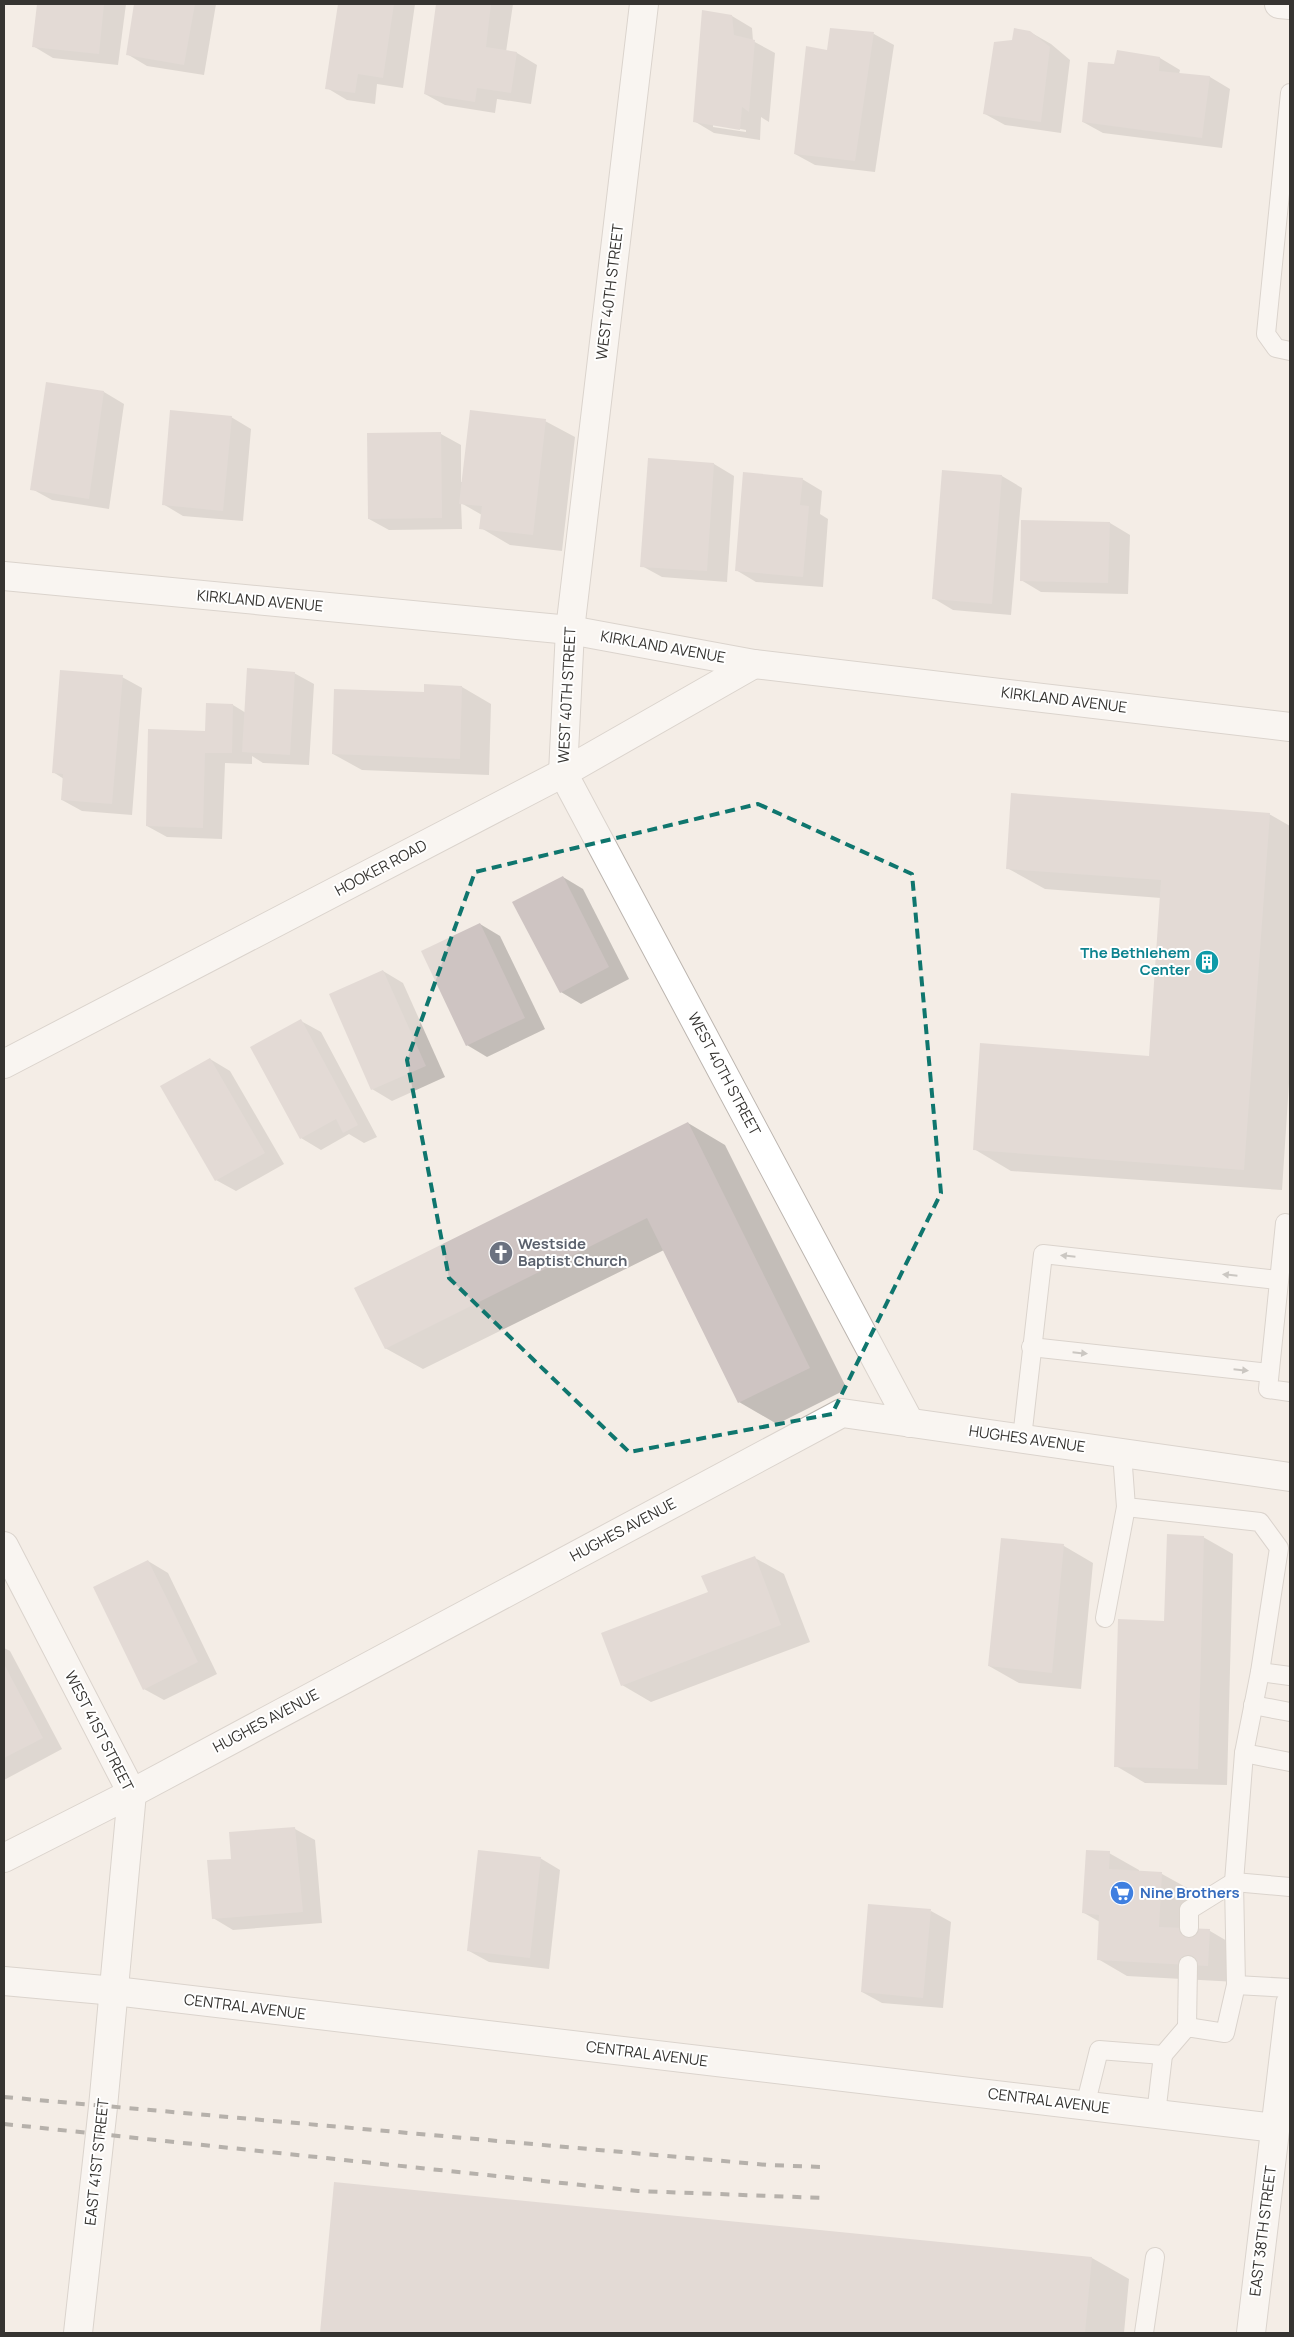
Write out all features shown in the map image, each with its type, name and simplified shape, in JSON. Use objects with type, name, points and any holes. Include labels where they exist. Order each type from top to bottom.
[{"type":"street","name":"WEST 40TH STREET","points":[[644,4],[570,630],[563,773],[910,1423]]},
{"type":"street","points":[[1279,4],[1290,5]]},
{"type":"street","name":"KIRKLAND AVENUE","points":[[4,576],[570,630],[754,664],[1290,727]]},
{"type":"street","name":"HOOKER ROAD","points":[[4,1064],[563,773],[754,664]]},
{"type":"street","name":"HUGHES AVENUE","points":[[4,1858],[132,1793],[842,1413],[1290,1477]]},
{"type":"street","name":"WEST 41ST STREET","points":[[4,1546],[132,1793],[114,1991]]},
{"type":"street","name":"CENTRAL AVENUE","points":[[4,1981],[114,1991],[1283,2129]]},
{"type":"street","name":"EAST 41ST STREET","points":[[78,2333],[114,1991]]},
{"type":"street","name":"EAST 38TH STREET","points":[[1251,2333],[1283,2129],[1290,2004]]},
{"type":"lane","points":[[1290,93],[1266,334],[1276,348],[1290,351]]},
{"type":"lane","points":[[1290,1224],[1285,1223],[1268,1389],[1290,1392]]},
{"type":"lane","points":[[1022,1438],[1043,1254],[1278,1280]]},
{"type":"lane","points":[[1032,1347],[1269,1373]]},
{"type":"lane","points":[[1105,1618],[1126,1507],[1122,1453]]},
{"type":"lane","points":[[1126,1507],[1260,1522],[1285,1549],[1244,1753],[1234,1882],[1236,1985],[1226,2033],[1187,2027]]},
{"type":"lane","points":[[1260,1672],[1290,1676]]},
{"type":"lane","points":[[1253,1705],[1290,1712]]},
{"type":"lane","points":[[1244,1753],[1290,1762]]},
{"type":"lane","points":[[1189,1928],[1189,1910],[1234,1882],[1290,1887]]},
{"type":"lane","points":[[1156,2114],[1163,2055],[1187,2027],[1188,1965]]},
{"type":"lane","points":[[1236,1985],[1290,1988]]},
{"type":"lane","points":[[1086,2106],[1099,2050],[1163,2055]]},
{"type":"lane","points":[[1144,2333],[1155,2257]]},
{"type":"highlighted area","points":[[758,804],[912,874],[941,1193],[832,1414],[629,1452],[449,1278],[407,1060],[475,872]]},
{"type":"building","points":[[37,4],[104,4],[99,54],[32,47]]},
{"type":"building","points":[[134,4],[195,4],[184,65],[126,55]]},
{"type":"building","points":[[338,4],[394,4],[383,78],[358,74],[355,93],[325,89]]},
{"type":"building","points":[[436,4],[491,4],[486,47],[517,52],[511,93],[477,88],[475,102],[424,94]]},
{"type":"building","points":[[702,10],[732,15],[734,35],[755,40],[749,112],[742,107],[740,130],[693,122]]},
{"type":"building","points":[[830,28],[874,32],[855,161],[794,154],[806,46],[827,50]]},
{"type":"building","points":[[1014,28],[1030,31],[1050,47],[1041,122],[983,114],[994,42],[1012,40]]},
{"type":"building","points":[[1117,50],[1160,57],[1159,71],[1210,76],[1202,138],[1082,122],[1088,62],[1114,64]]},
{"type":"building","points":[[46,382],[104,391],[89,499],[30,490]]},
{"type":"building","points":[[170,410],[232,416],[223,511],[162,505]]},
{"type":"building","points":[[470,410],[546,419],[533,535],[479,529],[482,506],[459,504]]},
{"type":"building","points":[[441,432],[442,518],[368,519],[367,433]]},
{"type":"building","points":[[648,458],[714,463],[707,571],[640,567]]},
{"type":"building","points":[[942,470],[1002,475],[992,604],[932,599]]},
{"type":"building","points":[[743,472],[803,478],[800,505],[809,506],[803,577],[735,571]]},
{"type":"building","points":[[1021,520],[1110,522],[1108,583],[1020,581]]},
{"type":"building","points":[[247,668],[295,672],[290,755],[242,752]]},
{"type":"building","points":[[60,670],[123,675],[112,804],[61,800],[63,774],[52,773]]},
{"type":"building","points":[[424,684],[462,686],[460,759],[332,754],[334,689],[424,692]]},
{"type":"building","points":[[206,703],[233,704],[232,753],[205,753],[203,828],[146,826],[148,729],[205,731]]},
{"type":"building","name":"The Bethlehem Center","points":[[1011,793],[1270,813],[1244,1170],[973,1150],[980,1043],[1149,1056],[1161,880],[1006,869]]},
{"type":"building","points":[[563,876],[609,967],[560,993],[512,902]]},
{"type":"building","points":[[480,923],[525,1018],[466,1046],[421,951]]},
{"type":"building","points":[[383,970],[426,1066],[371,1090],[329,994]]},
{"type":"building","points":[[301,1019],[358,1125],[343,1133],[336,1119],[300,1139],[250,1047]]},
{"type":"building","points":[[210,1058],[265,1153],[215,1181],[160,1086]]},
{"type":"building","name":"Westside Baptist Church","points":[[688,1122],[810,1368],[738,1403],[647,1218],[385,1349],[354,1288]]},
{"type":"building","points":[[1167,1534],[1204,1536],[1198,1769],[1114,1767],[1118,1619],[1164,1621]]},
{"type":"building","points":[[1001,1538],[1064,1544],[1052,1673],[988,1666]]},
{"type":"building","points":[[755,1556],[781,1625],[621,1686],[601,1633],[708,1592],[701,1576]]},
{"type":"building","points":[[148,1560],[198,1662],[143,1690],[93,1587]]},
{"type":"building","points":[[4,1664],[43,1738],[4,1758]]},
{"type":"building","points":[[295,1827],[303,1912],[212,1919],[207,1860],[231,1859],[229,1832]]},
{"type":"building","points":[[478,1850],[541,1857],[530,1958],[467,1951]]},
{"type":"building","name":"Nine Brothers","points":[[1086,1850],[1110,1851],[1109,1869],[1162,1872],[1159,1927],[1210,1929],[1208,1966],[1097,1960],[1099,1915],[1082,1913]]},
{"type":"building","points":[[868,1904],[931,1909],[923,1998],[861,1992]]},
{"type":"building","points":[[334,2182],[1092,2257],[1085,2333],[320,2333]]},
{"type":"railway","points":[[4,2097],[768,2165],[821,2167]]},
{"type":"railway","points":[[4,2124],[638,2191],[823,2198]]},
{"type":"place","name":"The Bethlehem Center","points":[[1207,962]]},
{"type":"place","name":"Westside Baptist Church","points":[[501,1253]]},
{"type":"place","name":"Nine Brothers","points":[[1122,1893]]}]
